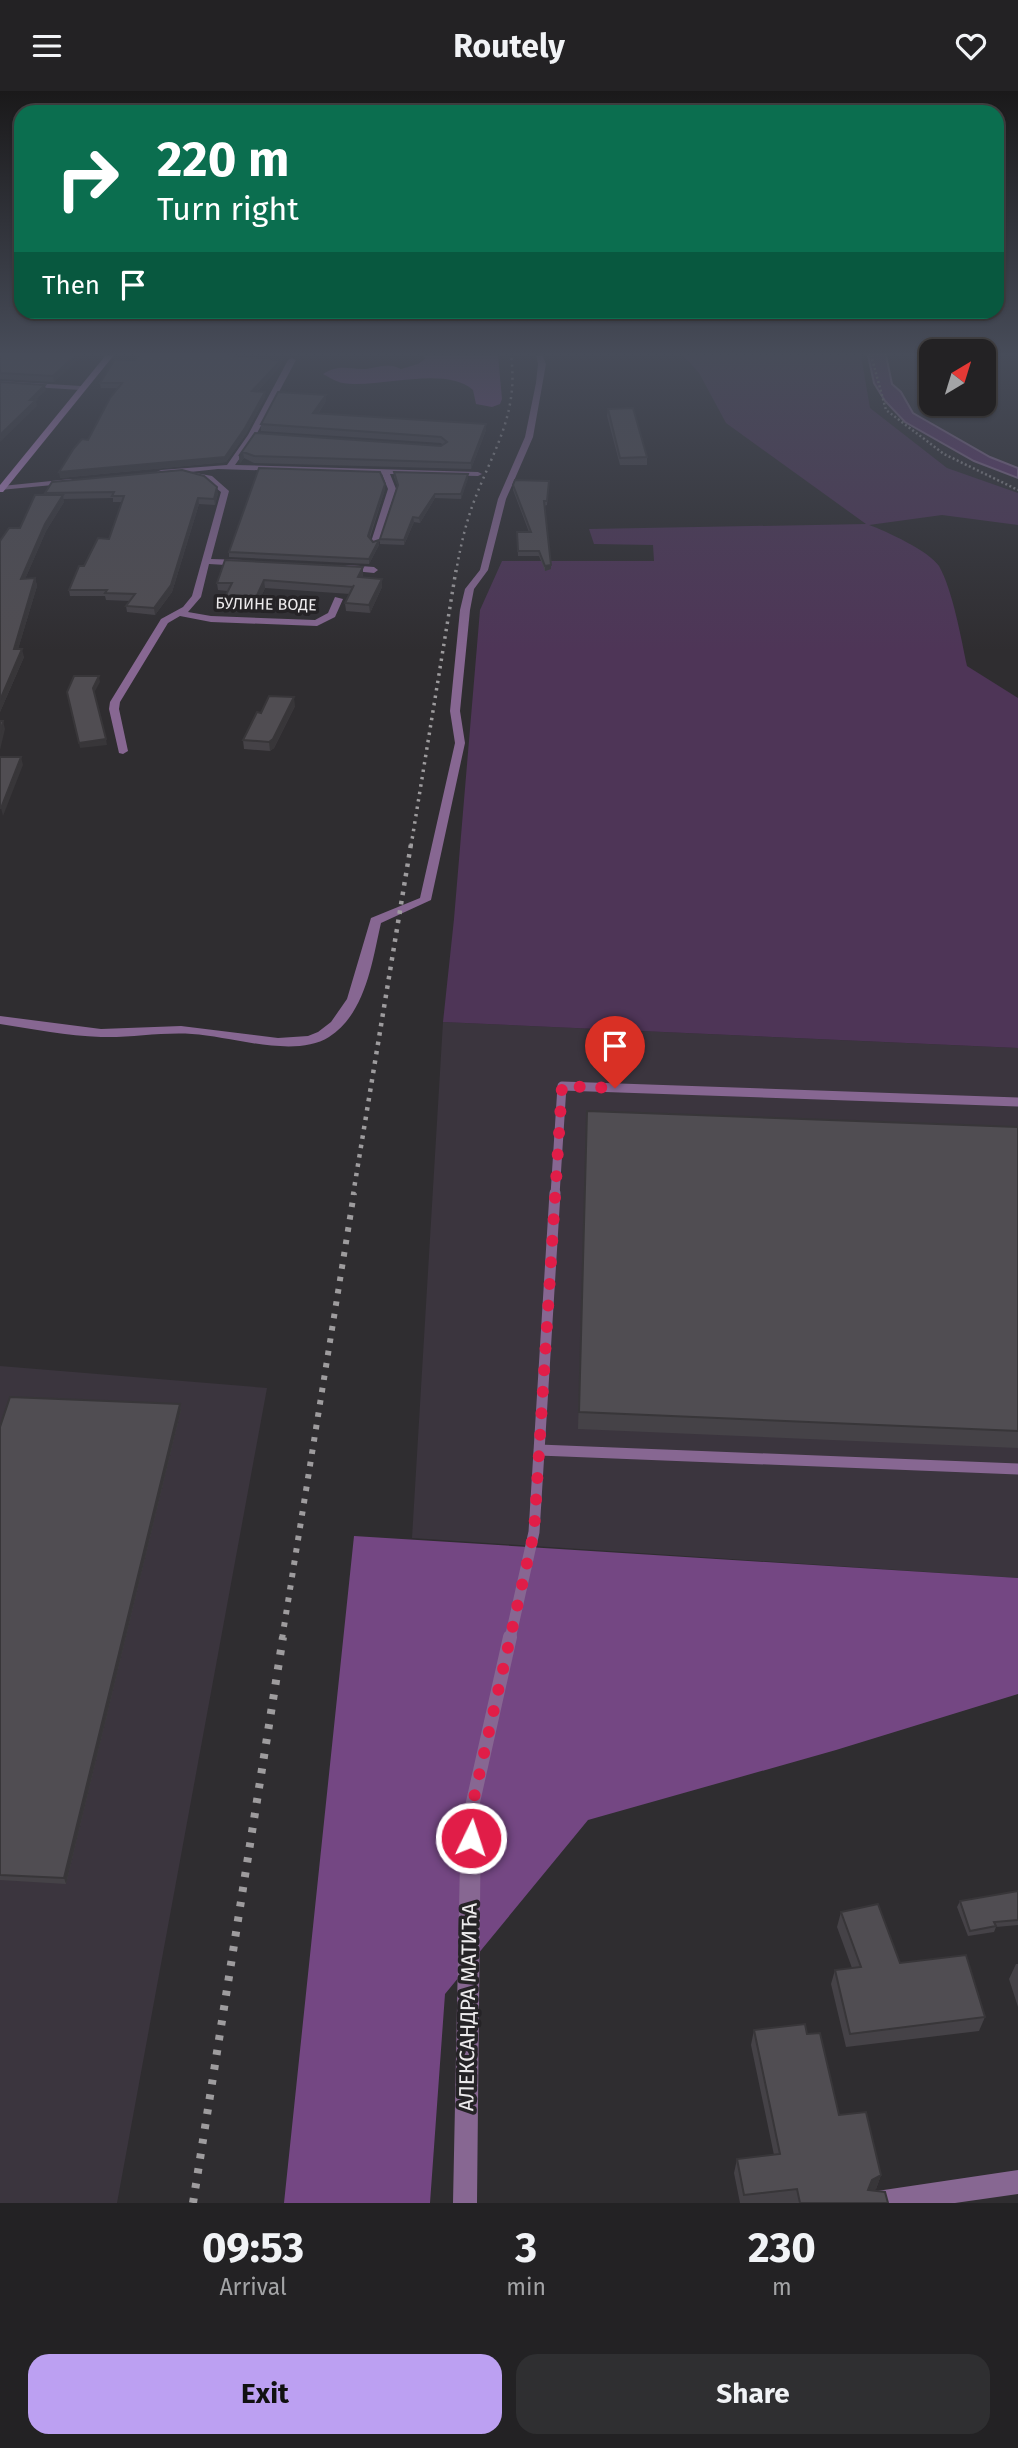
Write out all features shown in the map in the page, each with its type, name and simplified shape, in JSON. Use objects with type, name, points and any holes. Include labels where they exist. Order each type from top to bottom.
[{"type":"main road","points":[[1,489],[29,454]]},
{"type":"street","points":[[230,467],[240,454]]},
{"type":"street","points":[[0,1020],[99,1033],[189,1029],[290,1042],[321,1037],[334,1027],[350,1007],[360,987],[374,921],[425,900],[460,743],[455,711],[470,589],[484,570],[502,499],[522,454]]},
{"type":"street","name":"БУЛИНЕ ВОДЕ","points":[[156,472],[230,467],[478,474]]},
{"type":"street","points":[[374,542],[391,489],[384,470]]},
{"type":"street","name":"БУЛИНЕ ВОДЕ","points":[[123,751],[114,709],[115,702],[164,621],[180,613],[196,597],[225,491],[209,478],[169,471]]},
{"type":"street","points":[[1,489],[79,480]]},
{"type":"street","points":[[206,561],[257,563]]},
{"type":"street","points":[[335,568],[374,570]]},
{"type":"street","name":"БУЛИНЕ ВОДЕ","points":[[180,613],[211,619],[317,623],[332,615],[338,599]]},
{"type":"street","name":"АЛЕКСАНДРА МАТИЋА","points":[[465,2203],[471,1811]]},
{"type":"street","points":[[877,2203],[956,2197],[1018,2182]]},
{"type":"lane","points":[[471,1811],[534,1532],[562,1086],[1018,1103]]},
{"type":"lane","points":[[539,1450],[1018,1469]]},
{"type":"path","points":[[943,454],[1018,490]]},
{"type":"shaded area","points":[[768,454],[928,454],[947,468],[1018,493],[1018,525],[942,515],[869,525],[917,548],[934,560],[944,576],[952,601],[967,666],[1018,698],[1018,1048],[443,1022],[480,610],[502,561],[654,561],[653,545],[594,544],[589,529],[866,524]]},
{"type":"shaded area","points":[[961,454],[984,454],[1018,468],[1018,478]]},
{"type":"shaded area","points":[[443,1022],[1018,1048],[1018,1578],[412,1538]]},
{"type":"shaded area","points":[[0,1366],[267,1388],[117,2203],[0,2203]]},
{"type":"shaded area","points":[[354,1536],[1018,1578],[1018,1694],[836,1750],[588,1820],[445,1994],[430,2203],[284,2203]]},
{"type":"building","points":[[71,454],[227,454],[225,457],[59,472]]},
{"type":"building","points":[[247,454],[475,454],[471,463],[254,456]]},
{"type":"building","points":[[619,454],[646,454],[647,457],[620,458]]},
{"type":"building","points":[[259,468],[380,472],[385,484],[368,536],[373,542],[379,540],[369,559],[229,552]]},
{"type":"building","points":[[182,470],[204,476],[217,487],[214,499],[198,498],[171,585],[154,608],[126,606],[135,594],[105,593],[107,590],[69,590],[79,566],[84,566],[98,538],[109,539],[124,496],[112,496],[114,492],[45,493],[52,482]]},
{"type":"building","points":[[394,472],[468,474],[461,494],[435,494],[419,518],[413,517],[404,540],[380,539],[398,485]]},
{"type":"building","points":[[515,480],[549,481],[547,501],[544,501],[551,565],[545,566],[539,551],[518,551],[517,532],[531,532],[513,485]]},
{"type":"building","points":[[35,495],[63,495],[45,524],[21,579],[35,578],[14,649],[22,649],[0,700],[0,541],[9,528],[20,528]]},
{"type":"building","points":[[225,560],[363,567],[358,577],[382,579],[369,605],[345,603],[353,587],[264,580],[253,604],[222,603],[232,583],[217,583]]},
{"type":"building","points":[[74,676],[99,676],[93,688],[106,739],[79,743],[67,692]]},
{"type":"building","points":[[269,696],[294,697],[273,739],[269,742],[243,740],[257,712],[261,713]]},
{"type":"building","points":[[0,757],[21,757],[1,808],[0,808]]},
{"type":"building","points":[[587,1111],[1018,1127],[1018,1431],[579,1412]]},
{"type":"building","points":[[10,1397],[180,1404],[64,1878],[0,1875],[0,1427]]},
{"type":"building","points":[[1018,1891],[1018,1920],[994,1922],[996,1926],[970,1931],[960,1901]]},
{"type":"building","points":[[878,1904],[900,1963],[966,1955],[985,2017],[850,2034],[835,1970],[861,1967],[841,1912]]},
{"type":"building","points":[[805,2024],[807,2034],[820,2033],[839,2115],[866,2112],[881,2175],[872,2180],[868,2190],[885,2192],[888,2203],[800,2203],[797,2189],[744,2195],[737,2159],[780,2154],[754,2030]]},
{"type":"railway","points":[[456,572],[470,512],[494,454]]},
{"type":"railway","points":[[411,846],[456,570]]},
{"type":"railway","points":[[353,1195],[411,844]]},
{"type":"railway","points":[[282,1639],[354,1193]]},
{"type":"railway","points":[[193,2203],[283,1637]]},
{"type":"route","points":[[471,1838],[471,1811],[534,1532],[562,1086],[615,1088]]}]
